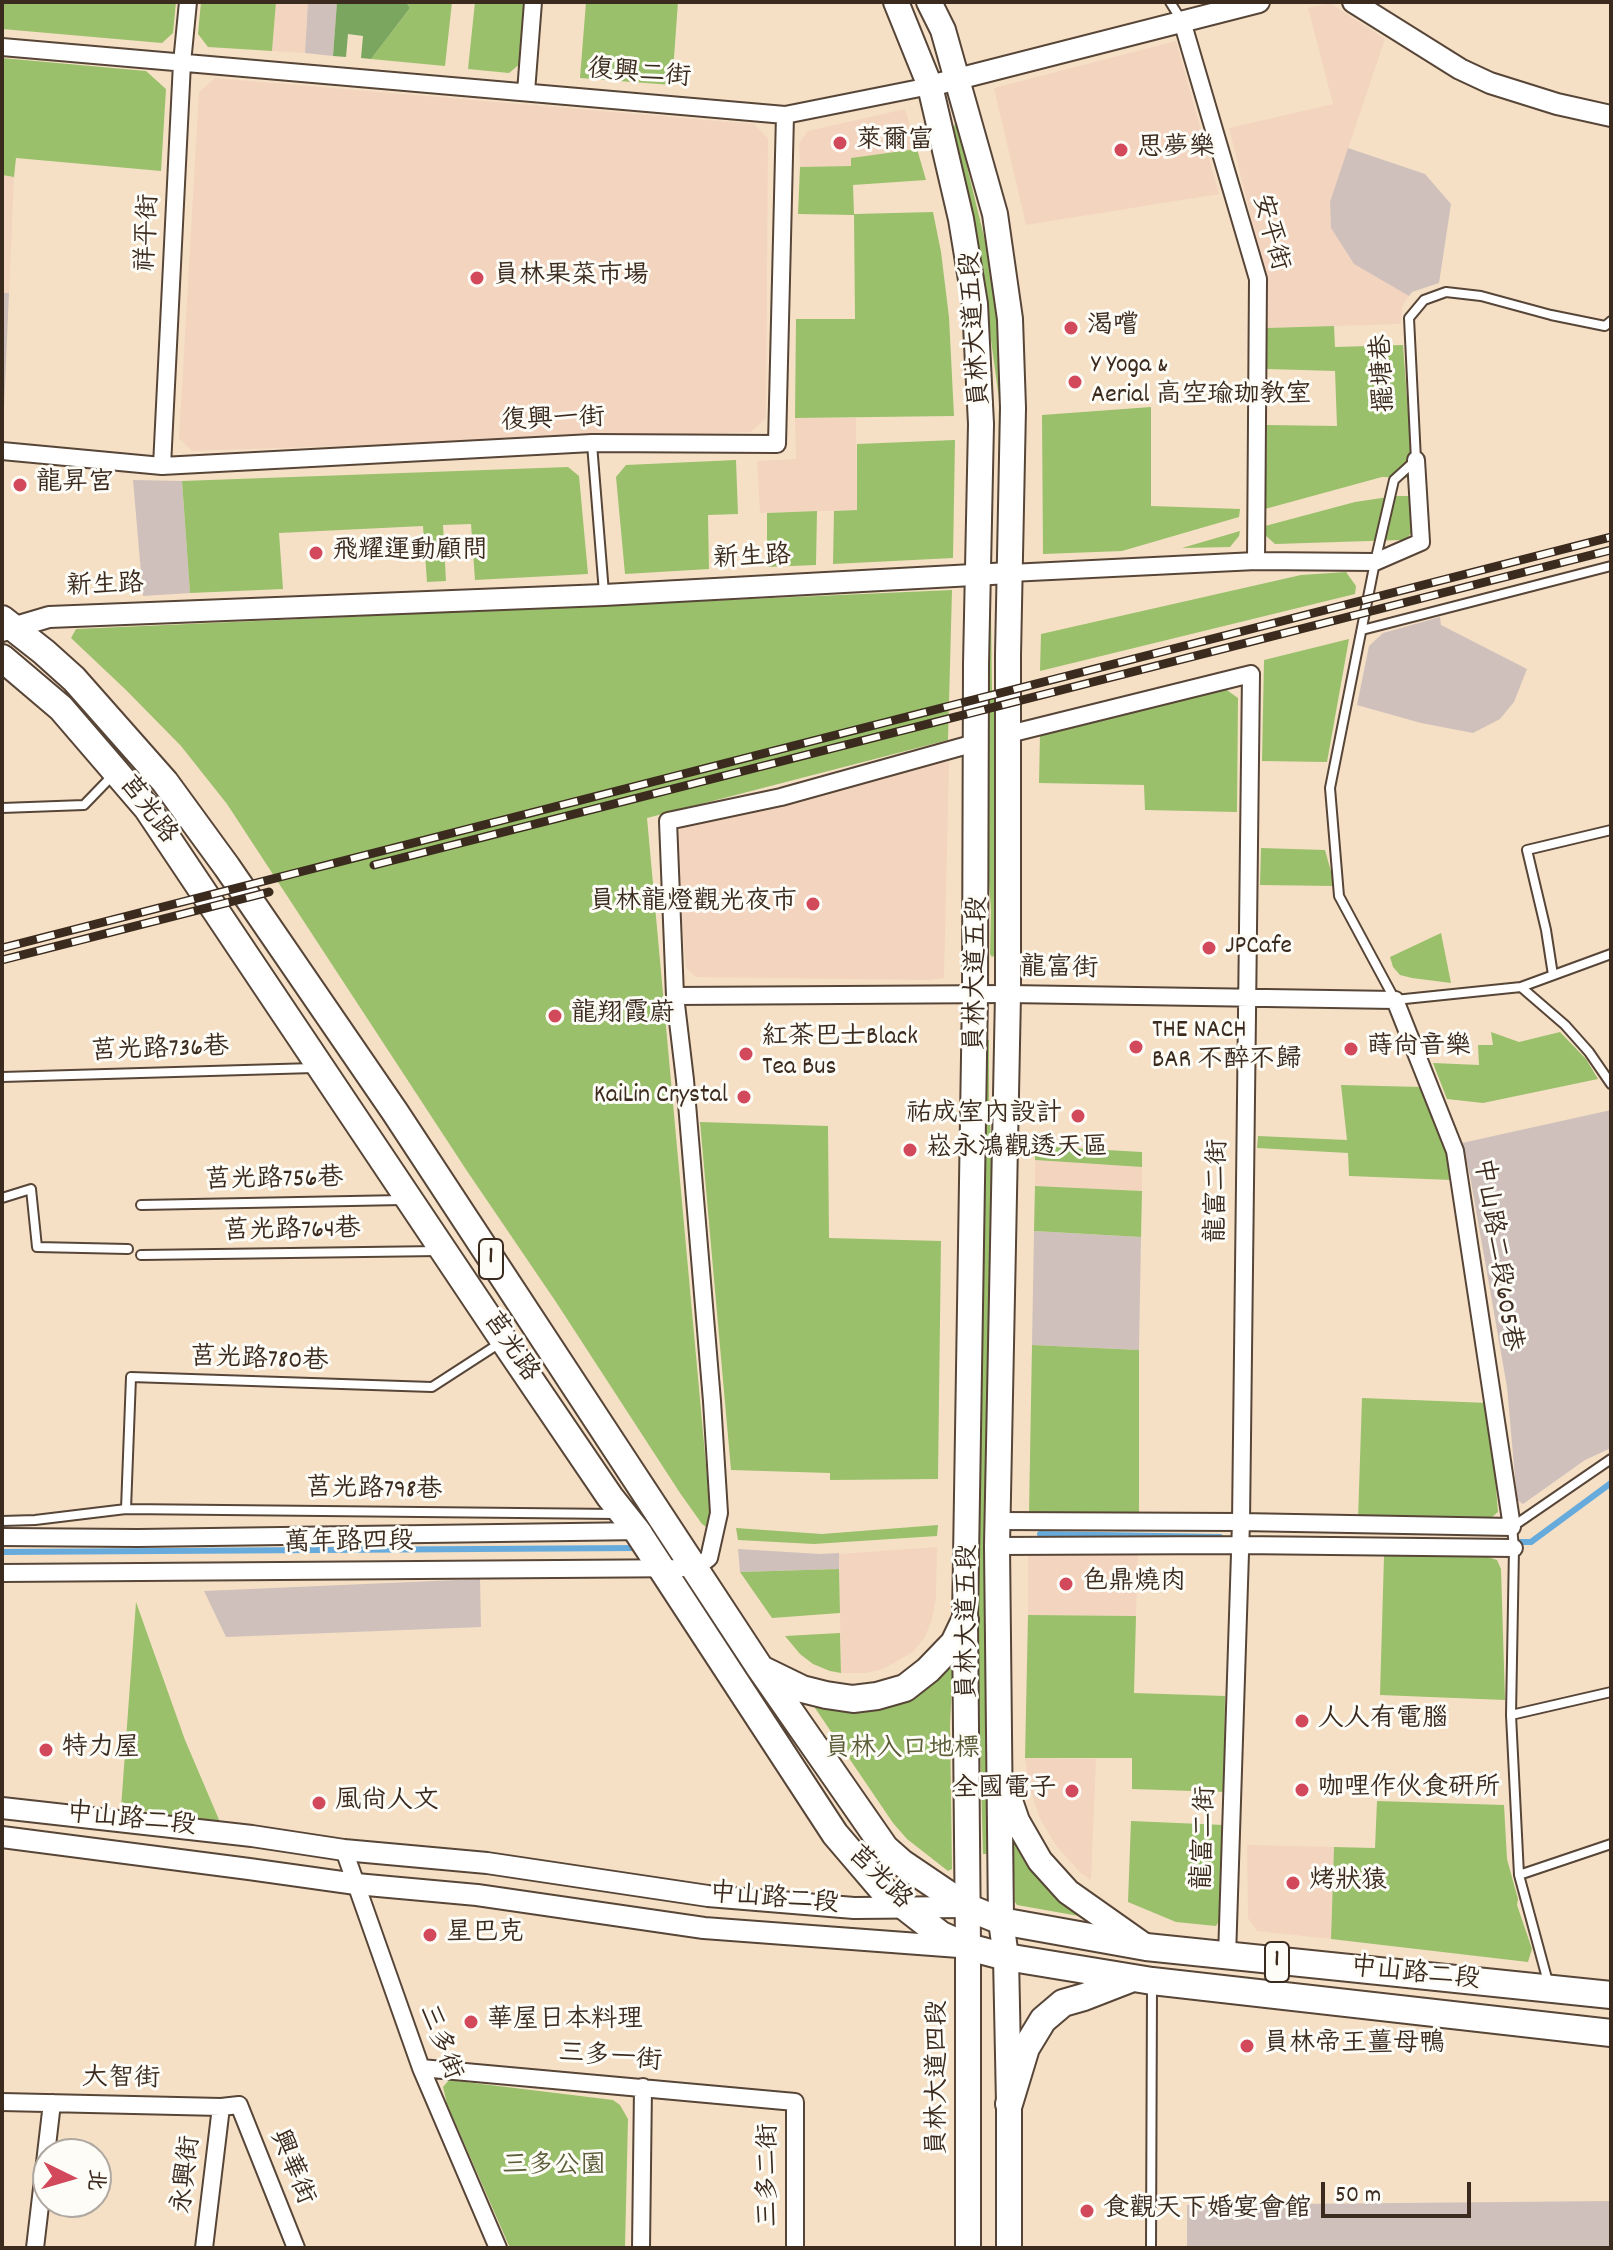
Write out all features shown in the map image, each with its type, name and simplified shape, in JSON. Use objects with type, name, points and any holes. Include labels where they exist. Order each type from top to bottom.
[{"type":"main road","name":"員林大道五段","points":[[896,2],[930,86],[961,219],[975,304],[981,424],[965,1620],[967,1907]]},
{"type":"main road","name":"員林大道五段","points":[[929,2],[943,30],[995,214],[1010,319],[1013,408],[1008,994],[997,1546],[1001,1921],[1006,1957]]},
{"type":"main road","name":"莒光路","points":[[6,626],[44,652],[84,691],[165,782],[395,1112],[668,1531],[885,1848],[967,1907]]},
{"type":"main road","name":"莒光路","points":[[2,658],[61,708],[156,821],[408,1200],[659,1567],[835,1834],[882,1889],[905,1909],[941,1935],[968,1947]]},
{"type":"main road","points":[[760,1668],[802,1689],[826,1695],[853,1699],[877,1696],[905,1688],[928,1670],[954,1643],[965,1620]]},
{"type":"main road","points":[[999,1739],[1007,1790],[1014,1811],[1040,1861],[1068,1892],[1146,1947]]},
{"type":"main road","name":"中山路二段","points":[[967,1907],[1001,1921],[1146,1947],[1602,1994]]},
{"type":"main road","name":"員林大道四段","points":[[967,1907],[968,2248]]},
{"type":"main road","name":"中山路二段","points":[[968,1947],[1006,1957],[1144,1979],[1600,2032]]},
{"type":"main road","points":[[1006,1957],[1009,2248]]},
{"type":"main road","points":[[1009,2104],[1026,2048],[1043,2020],[1063,2003],[1144,1979]]},
{"type":"street","name":"祥平街","points":[[162,466],[182,63],[188,2]]},
{"type":"street","points":[[526,92],[533,2]]},
{"type":"street","name":"復興二街","points":[[2,47],[785,115],[930,86],[1259,2]]},
{"type":"street","points":[[1353,2],[1460,69],[1490,83],[1557,104],[1611,116]]},
{"type":"street","name":"安平街","points":[[1182,21],[1258,279],[1256,561]]},
{"type":"street","name":"復興一街","points":[[2,451],[162,466],[592,443],[777,444],[785,115]]},
{"type":"street","name":"新生路","points":[[6,626],[49,617],[604,595],[978,573],[1256,561],[1375,562],[1421,542],[1416,460]]},
{"type":"street","name":"龍富二街","points":[[1009,734],[1251,674],[1241,1522],[1227,1957]]},
{"type":"street","points":[[696,1568],[709,1558],[719,1513],[685,1080],[675,996],[668,821],[781,797],[975,743]]},
{"type":"street","name":"龍富街","points":[[675,996],[1008,994],[1395,1000]]},
{"type":"street","name":"中山路二段605巷","points":[[1395,1000],[1455,1151],[1512,1527]]},
{"type":"street","points":[[998,1521],[1512,1527]]},
{"type":"street","name":"萬年路四段","points":[[2,1537],[138,1538],[629,1523],[668,1531]]},
{"type":"street","points":[[997,1546],[1514,1548]]},
{"type":"street","name":"萬年路四段","points":[[2,1573],[696,1568]]},
{"type":"street","name":"中山路二段","points":[[2,1808],[252,1836],[344,1850],[487,1863],[708,1896],[854,1908],[967,1907]]},
{"type":"street","name":"中山路二段","points":[[2,1837],[356,1884],[477,1895],[704,1928],[968,1947]]},
{"type":"street","name":"三多街","points":[[344,1850],[421,2068],[498,2248]]},
{"type":"street","name":"三多一街","points":[[421,2068],[795,2102]]},
{"type":"street","points":[[641,2248],[643,2087]]},
{"type":"street","name":"大智街","points":[[2,2102],[239,2105]]},
{"type":"street","name":"三多二街","points":[[795,2102],[795,2248]]},
{"type":"street","points":[[35,2248],[52,2103]]},
{"type":"street","name":"興華街","points":[[239,2105],[296,2248]]},
{"type":"street","name":"永興街","points":[[204,2248],[221,2107]]},
{"type":"lane","points":[[1170,2],[1182,21]]},
{"type":"lane","name":"擺塘巷","points":[[1416,460],[1409,318],[1424,300],[1446,292],[1481,296],[1605,326],[1611,321]]},
{"type":"lane","points":[[592,443],[604,595]]},
{"type":"lane","points":[[1416,460],[1394,480],[1330,788],[1339,896],[1395,1000],[1521,987],[1611,954]]},
{"type":"lane","points":[[1362,630],[1611,566]]},
{"type":"lane","points":[[2,808],[84,805],[117,771]]},
{"type":"lane","points":[[1553,975],[1527,850],[1611,830]]},
{"type":"lane","points":[[1521,987],[1565,1025],[1611,1084]]},
{"type":"lane","name":"莒光路736巷","points":[[2,1077],[319,1067]]},
{"type":"lane","points":[[2,1198],[31,1189],[37,1247],[128,1249]]},
{"type":"lane","name":"莒光路756巷","points":[[141,1205],[408,1200]]},
{"type":"lane","name":"莒光路764巷","points":[[141,1255],[443,1250]]},
{"type":"lane","name":"莒光路780巷","points":[[126,1509],[131,1377],[432,1387],[504,1341]]},
{"type":"lane","points":[[1550,1990],[1519,1875],[1511,1715],[1512,1527],[1611,1460]]},
{"type":"lane","name":"莒光路798巷","points":[[2,1521],[126,1509],[629,1523]]},
{"type":"lane","points":[[1511,1715],[1611,1692]]},
{"type":"lane","points":[[1519,1875],[1611,1844]]},
{"type":"lane","points":[[1144,1979],[1151,2248]]},
{"type":"shaded area","points":[[276,2],[308,2],[305,53],[272,51]]},
{"type":"shaded area","points":[[308,2],[337,2],[333,56],[305,53]]},
{"type":"shaded area","points":[[1330,3],[1385,39],[1330,202],[1331,227],[1354,264],[1409,296],[1402,307],[1401,324],[1267,328],[1268,287],[1229,128],[1333,104],[1308,8]]},
{"type":"shaded area","name":"思夢樂","points":[[1176,41],[1219,194],[1026,225],[994,88]]},
{"type":"shaded area","name":"員林果菜市場","points":[[215,78],[754,124],[768,138],[766,418],[751,432],[192,451],[179,438],[199,92]]},
{"type":"shaded area","points":[[905,109],[917,149],[852,158],[852,166],[800,167],[799,143],[808,131]]},
{"type":"shaded area","points":[[1348,148],[1425,174],[1451,204],[1439,283],[1412,292],[1409,296],[1354,264],[1331,228],[1330,202]]},
{"type":"shaded area","points":[[2,176],[14,177],[9,293],[2,293]]},
{"type":"shaded area","points":[[2,293],[9,293],[3,431],[2,431]]},
{"type":"shaded area","points":[[795,418],[856,418],[857,510],[760,513],[757,461],[796,459]]},
{"type":"shaded area","points":[[133,480],[182,481],[190,593],[143,596]]},
{"type":"shaded area","points":[[1440,617],[1441,625],[1527,669],[1514,702],[1500,719],[1473,733],[1421,723],[1357,705],[1369,646],[1383,633]]},
{"type":"shaded area","name":"員林龍燈觀光夜市","points":[[949,762],[944,978],[696,977],[686,968],[675,839],[682,827]]},
{"type":"shaded area","points":[[1611,1110],[1611,1448],[1585,1460],[1523,1504],[1517,1500],[1507,1387],[1462,1143]]},
{"type":"shaded area","points":[[1035,1160],[1142,1167],[1142,1191],[1035,1186]]},
{"type":"shaded area","points":[[1034,1231],[1141,1237],[1139,1350],[1032,1345]]},
{"type":"shaded area","points":[[937,1547],[936,1598],[925,1637],[913,1652],[883,1669],[841,1673],[839,1554]]},
{"type":"shaded area","points":[[738,1549],[839,1553],[839,1569],[740,1572]]},
{"type":"shaded area","points":[[1028,1553],[1138,1553],[1136,1616],[1028,1615]]},
{"type":"shaded area","points":[[480,1579],[481,1627],[226,1637],[204,1591]]},
{"type":"shaded area","points":[[1025,1758],[1096,1759],[1091,1880],[1057,1847],[1040,1819],[1029,1786]]},
{"type":"shaded area","points":[[1247,1845],[1334,1847],[1331,1939],[1257,1931],[1248,1918]]},
{"type":"shaded area","points":[[1611,2201],[1611,2248],[1187,2248],[1187,2205]]},
{"type":"green space","points":[[2,2],[176,2],[173,33],[162,43],[2,29]]},
{"type":"green space","points":[[201,2],[276,2],[272,51],[208,47],[198,34]]},
{"type":"green space","points":[[337,2],[406,2],[410,8],[371,59],[361,58],[363,36],[348,34],[346,57],[333,56]]},
{"type":"green space","points":[[406,2],[452,2],[445,66],[371,59],[410,8]]},
{"type":"green space","points":[[475,2],[525,2],[521,63],[509,73],[468,69]]},
{"type":"green space","points":[[586,2],[678,2],[672,85],[580,78]]},
{"type":"green space","points":[[2,58],[146,71],[166,89],[161,171],[16,158],[14,177],[2,175]]},
{"type":"green space","points":[[955,123],[987,249],[996,307],[1002,383],[1001,520],[998,520],[999,399],[977,237],[953,132]]},
{"type":"green space","points":[[917,149],[926,180],[853,185],[854,214],[933,212],[949,317],[954,416],[795,418],[796,319],[855,319],[854,215],[798,214],[800,167],[851,166],[851,158]]},
{"type":"green space","points":[[1334,326],[1335,347],[1403,345],[1413,478],[1382,477],[1265,509],[1267,425],[1337,426],[1335,371],[1267,369],[1267,328]]},
{"type":"green space","points":[[1151,407],[1151,506],[1240,509],[1239,517],[1122,551],[1043,554],[1042,415]]},
{"type":"green space","points":[[955,440],[953,558],[833,564],[834,511],[857,510],[857,444]]},
{"type":"green space","points":[[736,460],[738,514],[708,515],[709,569],[625,574],[616,477],[626,465]]},
{"type":"green space","points":[[568,467],[579,476],[588,574],[475,580],[471,524],[443,525],[446,581],[427,582],[423,526],[279,533],[283,589],[190,593],[182,481]]},
{"type":"green space","points":[[1413,496],[1412,532],[1401,540],[1275,544],[1265,535],[1265,526],[1355,502]]},
{"type":"green space","points":[[817,511],[816,565],[767,567],[767,513]]},
{"type":"green space","points":[[1240,531],[1230,547],[1182,548]]},
{"type":"green space","points":[[1346,572],[1356,586],[1355,594],[1040,671],[1041,634],[1301,575]]},
{"type":"green space","points":[[952,590],[948,740],[647,818],[712,1531],[702,1524],[680,1493],[227,804],[181,746],[71,638],[76,629]]},
{"type":"green space","points":[[987,612],[991,612],[992,691],[997,705],[995,955],[992,957],[986,839]]},
{"type":"green space","points":[[1349,639],[1327,762],[1262,761],[1264,660]]},
{"type":"green space","points":[[1224,688],[1238,698],[1237,812],[1145,810],[1144,785],[1039,783],[1040,734]]},
{"type":"green space","points":[[1261,848],[1325,850],[1335,886],[1260,885]]},
{"type":"green space","points":[[1441,933],[1451,983],[1400,975],[1393,967],[1390,957]]},
{"type":"green space","points":[[1491,1032],[1519,1042],[1560,1032],[1586,1059],[1598,1079],[1483,1103],[1447,1099],[1433,1063],[1479,1065],[1478,1045],[1493,1045]]},
{"type":"green space","points":[[984,1040],[989,1040],[992,1162],[987,1854],[983,1854],[979,1709],[974,1666]]},
{"type":"green space","points":[[1341,1085],[1422,1087],[1444,1147],[1452,1180],[1349,1176],[1348,1153],[1257,1148],[1258,1136],[1347,1140]]},
{"type":"green space","points":[[700,1122],[828,1126],[829,1238],[941,1241],[938,1479],[830,1480],[830,1473],[731,1470]]},
{"type":"green space","points":[[1035,1146],[1142,1152],[1142,1167],[1035,1160]]},
{"type":"green space","points":[[1035,1186],[1142,1191],[1141,1237],[1034,1231]]},
{"type":"green space","points":[[1032,1345],[1139,1350],[1139,1516],[1029,1513]]},
{"type":"green space","points":[[1362,1398],[1489,1403],[1498,1512],[1486,1522],[1358,1520]]},
{"type":"green space","points":[[938,1525],[937,1536],[814,1544],[738,1540],[736,1528],[822,1534]]},
{"type":"green space","points":[[1384,1556],[1485,1556],[1497,1560],[1501,1569],[1505,1700],[1380,1695]]},
{"type":"green space","points":[[839,1569],[840,1613],[772,1618],[740,1572]]},
{"type":"green space","points":[[136,1602],[185,1740],[220,1822],[121,1808]]},
{"type":"green space","points":[[1028,1615],[1136,1616],[1134,1693],[1225,1696],[1224,1792],[1132,1789],[1132,1758],[1025,1758]]},
{"type":"green space","points":[[840,1633],[841,1673],[813,1664],[785,1636]]},
{"type":"green space","name":"員林入口地標","points":[[953,1662],[950,1725],[952,1869],[948,1871],[907,1839],[893,1823],[813,1705]]},
{"type":"green space","points":[[1377,1801],[1504,1805],[1507,1859],[1517,1905],[1532,1949],[1528,1962],[1331,1939],[1334,1847],[1375,1848]]},
{"type":"green space","points":[[1131,1821],[1224,1825],[1222,1917],[1216,1926],[1176,1922],[1128,1902]]},
{"type":"green space","points":[[1019,1843],[1080,1912],[1079,1916],[1017,1905],[1013,1844]]},
{"type":"green space","name":"三多公園","points":[[449,2080],[613,2100],[620,2105],[628,2119],[625,2248],[510,2248],[447,2104],[443,2087]]},
{"type":"waterway","points":[[1512,1542],[1531,1542],[1611,1483]]},
{"type":"waterway","points":[[1040,1534],[1220,1537]]},
{"type":"waterway","points":[[2,1552],[638,1548]]},
{"type":"railway","points":[[2,948],[1611,537]]},
{"type":"railway","points":[[374,865],[1611,550]]},
{"type":"railway","points":[[2,960],[269,892]]},
{"type":"place","name":"萊爾富","points":[[840,143]]},
{"type":"place","name":"思夢樂","points":[[1121,150]]},
{"type":"place","name":"員林果菜市場","points":[[477,278]]},
{"type":"place","name":"渴嚐","points":[[1071,328]]},
{"type":"place","name":"Y Yoga & Aerial 高空瑜珈教室","points":[[1075,382]]},
{"type":"place","name":"龍昇宮","points":[[20,485]]},
{"type":"place","name":"飛耀運動顧問","points":[[316,553]]},
{"type":"place","name":"員林龍燈觀光夜市","points":[[813,904]]},
{"type":"place","name":"JPCafe","points":[[1209,948]]},
{"type":"place","name":"龍翔霞蔚","points":[[555,1016]]},
{"type":"place","name":"THE NACH BAR 不醉不歸","points":[[1136,1047]]},
{"type":"place","name":"蒔尚音樂","points":[[1351,1049]]},
{"type":"place","name":"紅茶巴士Black Tea Bus","points":[[746,1054]]},
{"type":"place","name":"KaiLin Crystal","points":[[744,1097]]},
{"type":"place","name":"祐成室內設計","points":[[1078,1116]]},
{"type":"place","name":"崧永鴻觀透天區","points":[[910,1150]]},
{"type":"place","name":"色鼎燒肉","points":[[1066,1584]]},
{"type":"place","name":"人人有電腦","points":[[1302,1721]]},
{"type":"place","name":"特力屋","points":[[46,1750]]},
{"type":"place","name":"咖哩作伙食研所","points":[[1302,1790]]},
{"type":"place","name":"全國電子","points":[[1072,1791]]},
{"type":"place","name":"風尚人文","points":[[319,1803]]},
{"type":"place","name":"烤狀猿","points":[[1293,1883]]},
{"type":"place","name":"星巴克","points":[[430,1935]]},
{"type":"place","name":"華屋日本料理","points":[[471,2022]]},
{"type":"place","name":"員林帝王薑母鴨","points":[[1247,2046]]},
{"type":"place","name":"食觀天下婚宴會館","points":[[1087,2211]]}]
